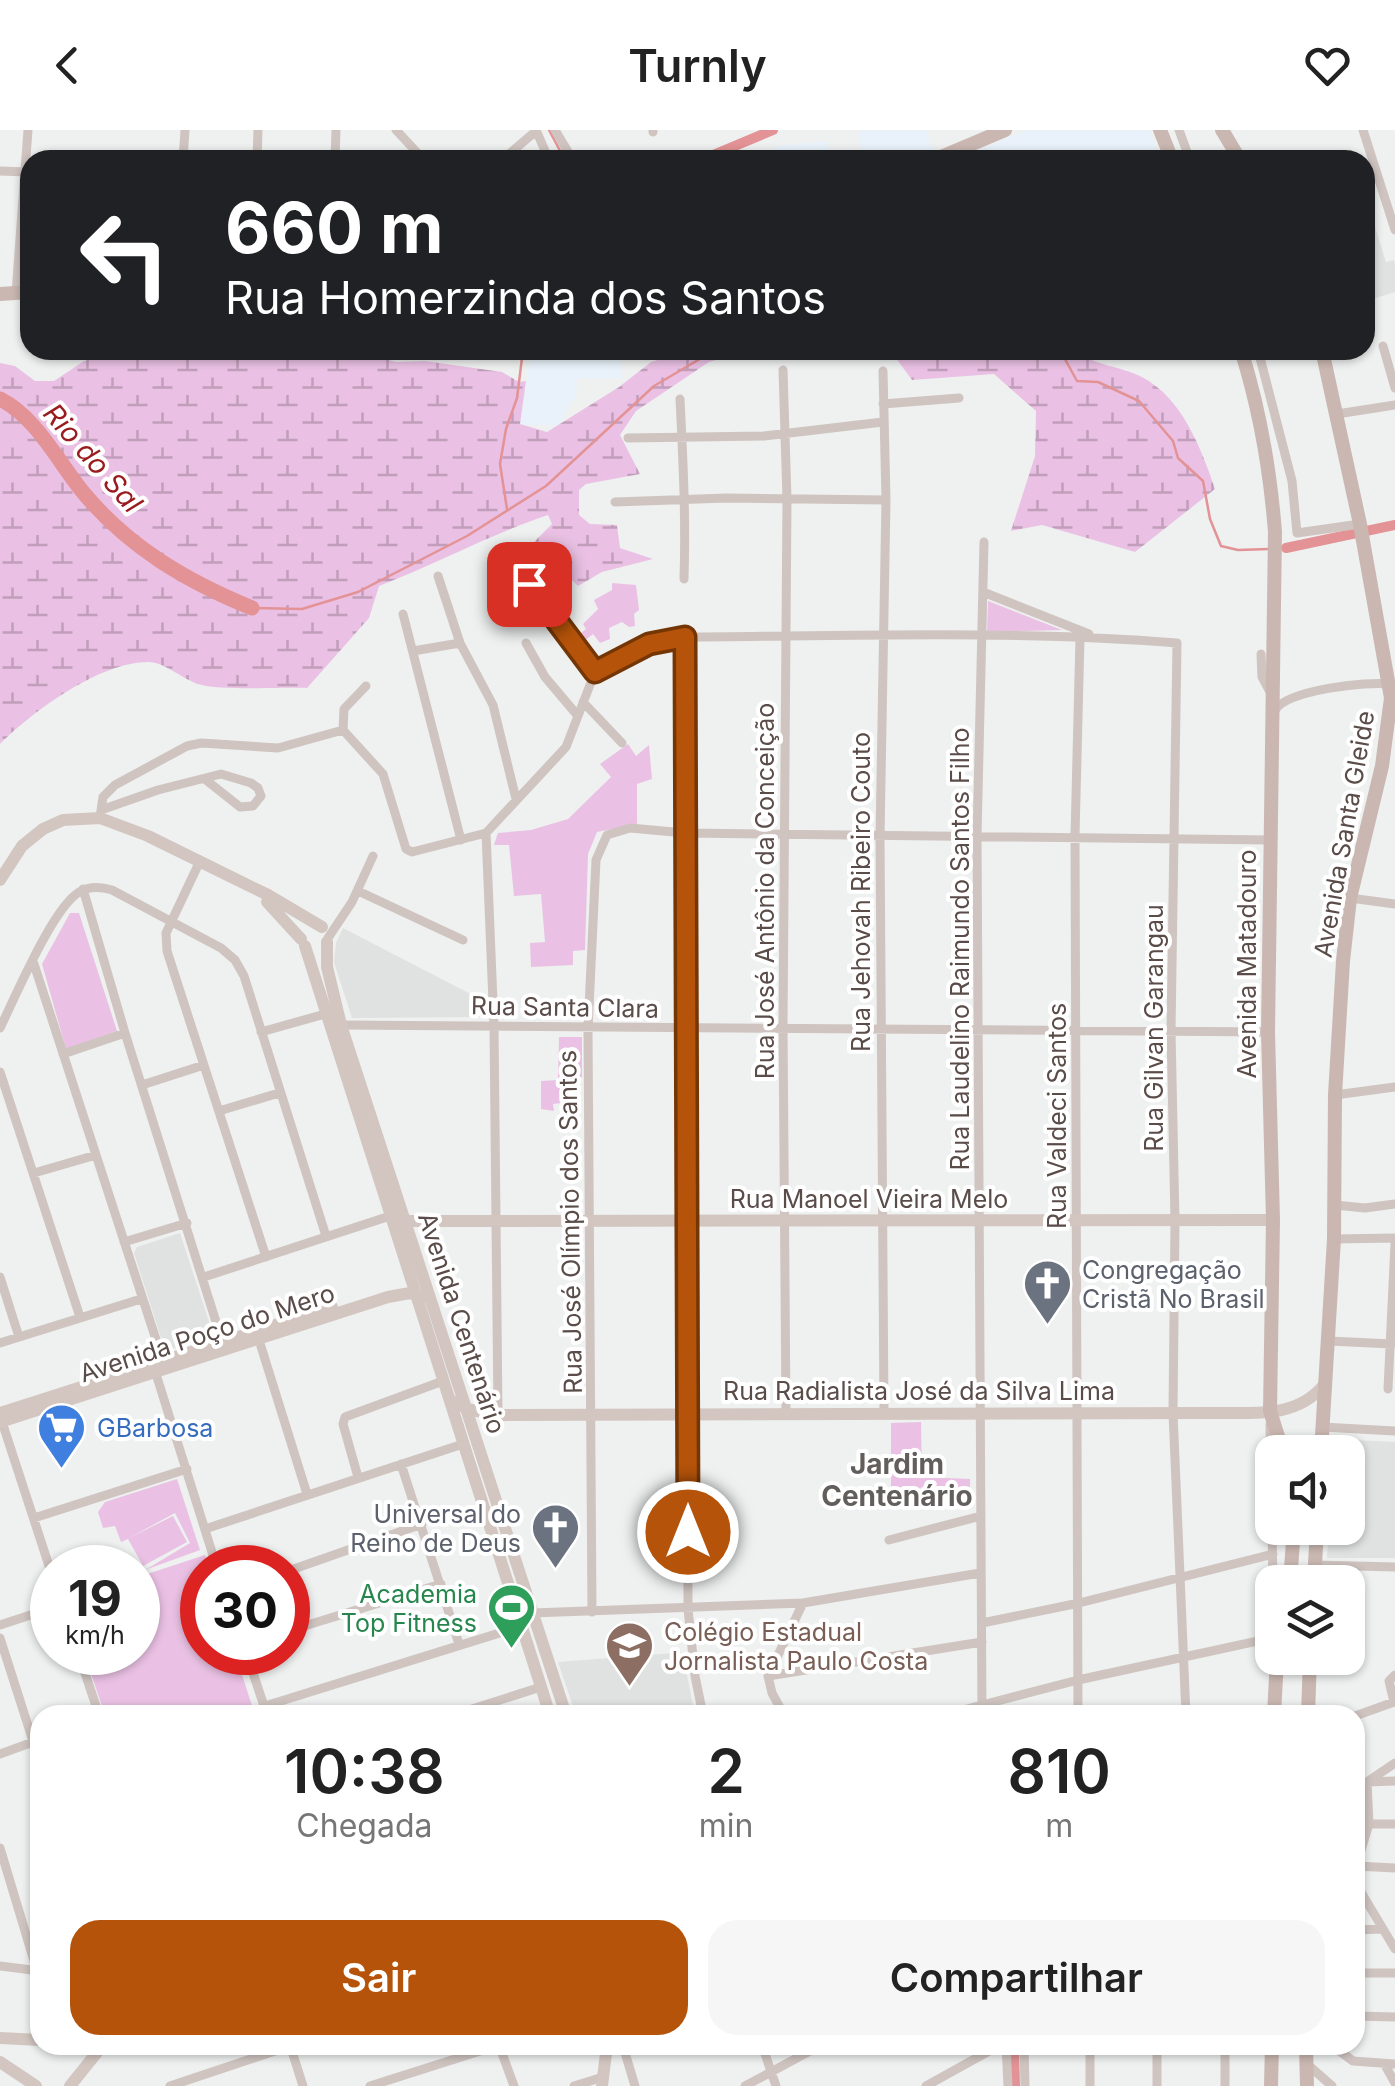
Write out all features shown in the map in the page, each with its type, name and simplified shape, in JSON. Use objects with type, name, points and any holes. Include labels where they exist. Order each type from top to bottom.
[{"type":"main road","points":[[958,150],[1005,130]]},
{"type":"main road","name":"Avenida Matadouro","points":[[1245,360],[1269,467],[1275,532],[1268,1032],[1273,1220],[1270,1411]]},
{"type":"main road","name":"Avenida Santa Gleide","points":[[1322,1435],[1335,1205],[1344,1164],[1335,1096],[1350,898],[1382,766],[1390,684],[1324,360]]},
{"type":"main road","points":[[1270,1411],[1278,1435]]},
{"type":"main road","points":[[1315,1565],[1316,1545]]},
{"type":"main road","points":[[1275,1705],[1277,1675]]},
{"type":"main road","points":[[1308,1705],[1309,1675]]},
{"type":"main road","points":[[1271,2086],[1272,2055]]},
{"type":"main road","points":[[1307,2055],[1307,2086]]},
{"type":"street","points":[[396,130],[415,150]]},
{"type":"street","points":[[513,150],[536,130]]},
{"type":"street","points":[[1375,152],[1390,196],[1395,230]]},
{"type":"street","points":[[1383,346],[1395,388]]},
{"type":"street","points":[[1261,360],[1292,480],[1297,533],[1360,525]]},
{"type":"street","name":"Rua José Antônio da Conceição","points":[[783,370],[787,434],[783,1026],[786,1412]]},
{"type":"street","name":"Rua Jehovah Ribeiro Couto","points":[[883,370],[886,500],[880,1030],[884,1413]]},
{"type":"street","points":[[884,404],[960,398]]},
{"type":"street","points":[[680,399],[682,472],[687,500],[684,578]]},
{"type":"street","points":[[1338,414],[1395,406]]},
{"type":"street","points":[[628,438],[787,434],[884,422]]},
{"type":"street","points":[[615,502],[886,500]]},
{"type":"street","name":"Rua Laudelino Raimundo Santos Filho","points":[[982,1705],[977,836],[984,542]]},
{"type":"street","points":[[508,551],[551,616],[595,672]]},
{"type":"street","points":[[438,576],[460,642],[489,694],[516,799]]},
{"type":"street","points":[[983,592],[1097,636]]},
{"type":"street","points":[[403,614],[460,840]]},
{"type":"street","points":[[366,686],[344,709],[343,730],[383,774],[403,844],[412,852],[486,833],[566,747],[595,672],[649,644],[685,637],[1097,636]]},
{"type":"street","name":"Rua Gilvan Garangau","points":[[1097,636],[1177,642],[1171,1031],[1176,1221],[1173,1413],[1186,1705]]},
{"type":"street","points":[[685,637],[688,1610],[701,1705]]},
{"type":"street","name":"Rua Valdeci Santos","points":[[1078,1705],[1075,836],[1080,637]]},
{"type":"street","points":[[413,652],[460,642]]},
{"type":"street","points":[[526,643],[545,678],[578,716]]},
{"type":"street","points":[[1261,654],[1262,677],[1272,695]]},
{"type":"street","points":[[1274,714],[1280,702],[1290,696],[1370,683],[1390,684]]},
{"type":"street","points":[[583,702],[622,743]]},
{"type":"street","points":[[101,814],[103,797],[115,785],[187,746],[201,743],[278,748],[343,730]]},
{"type":"street","points":[[0,878],[22,846],[43,829],[72,818],[101,814],[158,790],[221,774],[256,786],[261,796],[253,806],[240,808],[206,780]]},
{"type":"street","points":[[101,814],[236,880],[326,935]]},
{"type":"street","name":"Rua José Olímpio dos Santos","points":[[592,1612],[588,1029],[596,860],[608,835],[630,828],[686,833]]},
{"type":"street","points":[[486,833],[494,1026],[498,1415]]},
{"type":"street","points":[[686,833],[1270,840]]},
{"type":"street","points":[[236,880],[278,911],[303,943],[317,950],[342,919],[373,856]]},
{"type":"street","points":[[200,861],[170,922],[166,951],[266,1257]]},
{"type":"street","points":[[83,889],[224,1347]]},
{"type":"street","points":[[0,1028],[61,910],[83,889],[112,890],[213,943],[235,960],[326,1236]]},
{"type":"street","points":[[358,891],[462,940]]},
{"type":"street","points":[[1350,898],[1395,904]]},
{"type":"street","points":[[303,943],[303,930],[310,925],[326,935]]},
{"type":"street","name":"Avenida Centenário","points":[[326,935],[327,967],[341,1025],[405,1221],[443,1381],[522,1626],[544,1680],[560,1705]]},
{"type":"street","name":"Avenida Centenário","points":[[303,943],[390,1216],[467,1409],[532,1613],[548,1705]]},
{"type":"street","points":[[34,961],[163,1361]]},
{"type":"street","points":[[261,1032],[326,1014]]},
{"type":"street","name":"Rua Santa Clara","points":[[341,1025],[1268,1032]]},
{"type":"street","points":[[63,1054],[125,1034]]},
{"type":"street","points":[[142,1085],[204,1065]]},
{"type":"street","points":[[0,1072],[80,1317]]},
{"type":"street","points":[[1335,1096],[1395,1087]]},
{"type":"street","points":[[219,1111],[279,1092]]},
{"type":"street","points":[[34,1173],[96,1155]]},
{"type":"street","points":[[1335,1205],[1365,1208],[1395,1204]]},
{"type":"street","points":[[204,1277],[390,1216]]},
{"type":"street","name":"Rua Manoel Vieira Melo","points":[[405,1221],[1273,1220]]},
{"type":"street","points":[[124,1242],[187,1223]]},
{"type":"street","points":[[1334,1239],[1395,1241],[1388,1389]]},
{"type":"street","points":[[0,1277],[19,1337]]},
{"type":"street","name":"Avenida Poço do Mero","points":[[1,1419],[156,1374],[308,1314],[403,1286],[421,1293]]},
{"type":"street","name":"Avenida Poço do Mero","points":[[224,1347],[259,1340],[388,1297],[421,1293]]},
{"type":"street","points":[[0,1343],[141,1299]]},
{"type":"street","points":[[259,1340],[307,1494]]},
{"type":"street","points":[[1329,1342],[1392,1344]]},
{"type":"street","name":"Avenida Poço do Mero","points":[[1,1419],[163,1361],[202,1354]]},
{"type":"street","points":[[156,1374],[210,1545]]},
{"type":"street","points":[[358,1477],[343,1424],[348,1414],[443,1381]]},
{"type":"street","points":[[1270,1411],[1298,1407],[1324,1386]]},
{"type":"street","name":"Rua Radialista José da Silva Lima","points":[[450,1400],[467,1409],[498,1415],[1270,1411]]},
{"type":"street","name":"Avenida Matadouro","points":[[1270,1411],[1273,1565]]},
{"type":"street","points":[[1,1419],[43,1545]]},
{"type":"street","points":[[1322,1427],[1395,1432]]},
{"type":"street","points":[[205,1529],[463,1444]]},
{"type":"street","points":[[402,1464],[459,1644]]},
{"type":"street","points":[[34,1518],[187,1469]]},
{"type":"street","points":[[889,1540],[981,1516]]},
{"type":"street","points":[[310,1563],[422,1524]]},
{"type":"street","points":[[982,1623],[1273,1554]]},
{"type":"street","points":[[1365,1566],[1395,1567]]},
{"type":"street","points":[[532,1613],[803,1603],[980,1573]]},
{"type":"street","points":[[310,1624],[440,1584]]},
{"type":"street","points":[[779,1705],[768,1676],[803,1603]]},
{"type":"street","points":[[0,1626],[30,1616]]},
{"type":"street","points":[[283,1705],[522,1626]]},
{"type":"street","points":[[0,1638],[30,1733]]},
{"type":"street","points":[[1003,1705],[1078,1680],[1255,1641]]},
{"type":"street","points":[[768,1676],[982,1642]]},
{"type":"street","points":[[86,1675],[96,1705]]},
{"type":"street","points":[[254,1675],[264,1705]]},
{"type":"street","points":[[1365,1713],[1394,1706],[1389,1680],[1395,1675]]},
{"type":"street","points":[[479,1705],[544,1680]]},
{"type":"street","points":[[0,1754],[30,1743]]},
{"type":"street","points":[[1368,1782],[1395,1763]]},
{"type":"street","points":[[1368,1782],[1395,1781]]},
{"type":"street","points":[[1365,1838],[1369,1824],[1368,1782]]},
{"type":"street","points":[[1369,1824],[1395,1824]]},
{"type":"street","points":[[0,1848],[30,1943]]},
{"type":"street","points":[[1365,1868],[1395,1868]]},
{"type":"street","points":[[1365,1899],[1395,1950]]},
{"type":"street","points":[[1365,1930],[1383,1929]]},
{"type":"street","points":[[0,1966],[30,1970]]},
{"type":"street","points":[[1365,1973],[1395,1973]]},
{"type":"street","points":[[1365,2016],[1395,2017]]},
{"type":"street","points":[[0,2038],[30,2041]]},
{"type":"street","points":[[70,2086],[81,2079],[97,2055]]},
{"type":"street","points":[[170,2086],[261,2055]]},
{"type":"street","points":[[294,2055],[303,2086]]},
{"type":"street","points":[[453,2055],[454,2059]]},
{"type":"street","points":[[370,2086],[467,2055]]},
{"type":"street","points":[[503,2055],[514,2086]]},
{"type":"street","points":[[574,2086],[602,2082],[605,2055]]},
{"type":"street","points":[[626,2055],[634,2086]]},
{"type":"street","points":[[765,2055],[776,2086]]},
{"type":"street","points":[[744,2086],[802,2055]]},
{"type":"street","points":[[926,2086],[984,2055]]},
{"type":"street","points":[[1004,2055],[1008,2086]]},
{"type":"street","points":[[1024,2055],[1024,2086]]},
{"type":"street","points":[[1090,2055],[1090,2086]]},
{"type":"street","points":[[1157,2055],[1157,2086]]},
{"type":"street","points":[[1225,2055],[1225,2086]]},
{"type":"street","points":[[1344,2055],[1350,2060],[1390,2064],[1395,2083]]},
{"type":"street","points":[[0,2062],[36,2086]]},
{"type":"street","points":[[1307,2064],[1332,2086]]},
{"type":"shaded area","points":[[859,130],[926,130],[931,150],[861,150]]},
{"type":"shaded area","points":[[1027,130],[1149,130],[1156,150],[979,150]]},
{"type":"shaded area","points":[[826,141],[830,150],[770,150]]},
{"type":"shaded area","points":[[1375,227],[1386,262],[1394,260],[1395,292],[1375,298]]},
{"type":"shaded area","points":[[530,360],[621,360],[621,379],[577,378],[576,398],[569,403],[560,425],[520,425]]},
{"type":"shaded area","points":[[343,928],[486,1002],[485,1017],[352,1018],[334,962]]},
{"type":"shaded area","points":[[180,1233],[214,1337],[171,1349],[164,1347],[134,1253],[137,1247]]},
{"type":"shaded area","points":[[1365,1440],[1395,1442],[1395,1558],[1327,1558],[1328,1545],[1365,1545]]},
{"type":"shaded area","name":"Colégio Estadual Jornalista Paulo Costa","points":[[686,1652],[693,1705],[573,1705],[558,1662]]},
{"type":"green space","points":[[389,360],[502,372],[519,382],[526,381],[520,424],[547,432],[651,362],[716,360],[636,411],[620,435],[640,474],[586,484],[579,490],[579,515],[590,524],[617,525],[620,548],[653,559],[602,572],[578,586],[533,543],[552,524],[548,515],[379,586],[369,618],[307,688],[208,686],[154,663],[129,664],[68,691],[0,744],[0,363],[15,366],[35,381],[54,381],[84,361]]},
{"type":"green space","points":[[897,360],[1094,360],[1134,373],[1156,386],[1179,411],[1215,489],[1135,552],[1042,525],[1011,531],[1035,456],[1036,411],[994,374],[912,380]]},
{"type":"green space","points":[[612,583],[636,585],[639,610],[634,614],[635,626],[622,622],[609,628],[610,639],[600,643],[593,634],[578,646],[573,639],[586,629],[583,624],[598,609],[594,600],[612,590]]},
{"type":"green space","points":[[988,601],[1062,630],[987,632]]},
{"type":"green space","points":[[628,744],[636,756],[649,745],[652,779],[637,784],[637,824],[597,832],[588,854],[585,950],[573,951],[573,965],[531,967],[530,943],[545,942],[541,894],[514,896],[509,845],[494,845],[498,833],[531,830],[568,819],[611,777],[600,764]]},
{"type":"green space","points":[[70,913],[79,913],[117,1031],[66,1049],[42,964]]},
{"type":"green space","points":[[559,1037],[582,1037],[582,1077],[569,1078],[568,1102],[553,1104],[554,1111],[541,1109],[541,1081],[558,1080]]},
{"type":"green space","points":[[921,1422],[922,1477],[970,1479],[970,1505],[891,1504],[891,1423]]},
{"type":"green space","points":[[177,1479],[198,1545],[187,1545],[190,1543],[175,1513],[129,1538],[173,1516],[187,1542],[160,1557],[160,1545],[131,1545],[128,1539],[121,1542],[115,1526],[103,1528],[98,1512],[105,1502]]},
{"type":"green space","points":[[180,1549],[180,1557],[160,1565]]},
{"type":"green space","points":[[180,1563],[180,1675],[242,1675],[252,1705],[102,1705],[91,1675],[160,1675],[160,1570]]},
{"type":"waterway","points":[[549,130],[560,150]]},
{"type":"waterway","points":[[725,150],[773,130]]},
{"type":"waterway","points":[[507,509],[500,464],[517,398],[522,360]]},
{"type":"waterway","points":[[252,608],[302,609],[358,592],[467,536],[546,486],[654,386],[698,360]]},
{"type":"waterway","points":[[1065,360],[1077,381],[1098,382],[1139,401],[1173,441],[1178,458],[1203,481],[1210,519],[1221,546],[1269,549]]},
{"type":"waterway","name":"Rio do Sal","points":[[0,399],[35,428],[82,491],[139,546],[181,574],[252,608]]},
{"type":"waterway","points":[[1286,548],[1395,525]]},
{"type":"waterway","points":[[1014,2055],[1015,2086]]},
{"type":"place","name":"Congregação Cristã No Brasil","points":[[1047,1326]]},
{"type":"place","name":"GBarbosa","points":[[62,1470]]},
{"type":"place","name":"Universal do Reino de Deus","points":[[556,1570]]},
{"type":"place","name":"Academia Top Fitness","points":[[512,1650]]},
{"type":"place","name":"Colégio Estadual Jornalista Paulo Costa","points":[[629,1688]]},
{"type":"district","name":"Jardim Centenário","points":[[897,1480]]},
{"type":"route","points":[[529,584],[595,672],[649,644],[685,637],[688,1532]]}]
